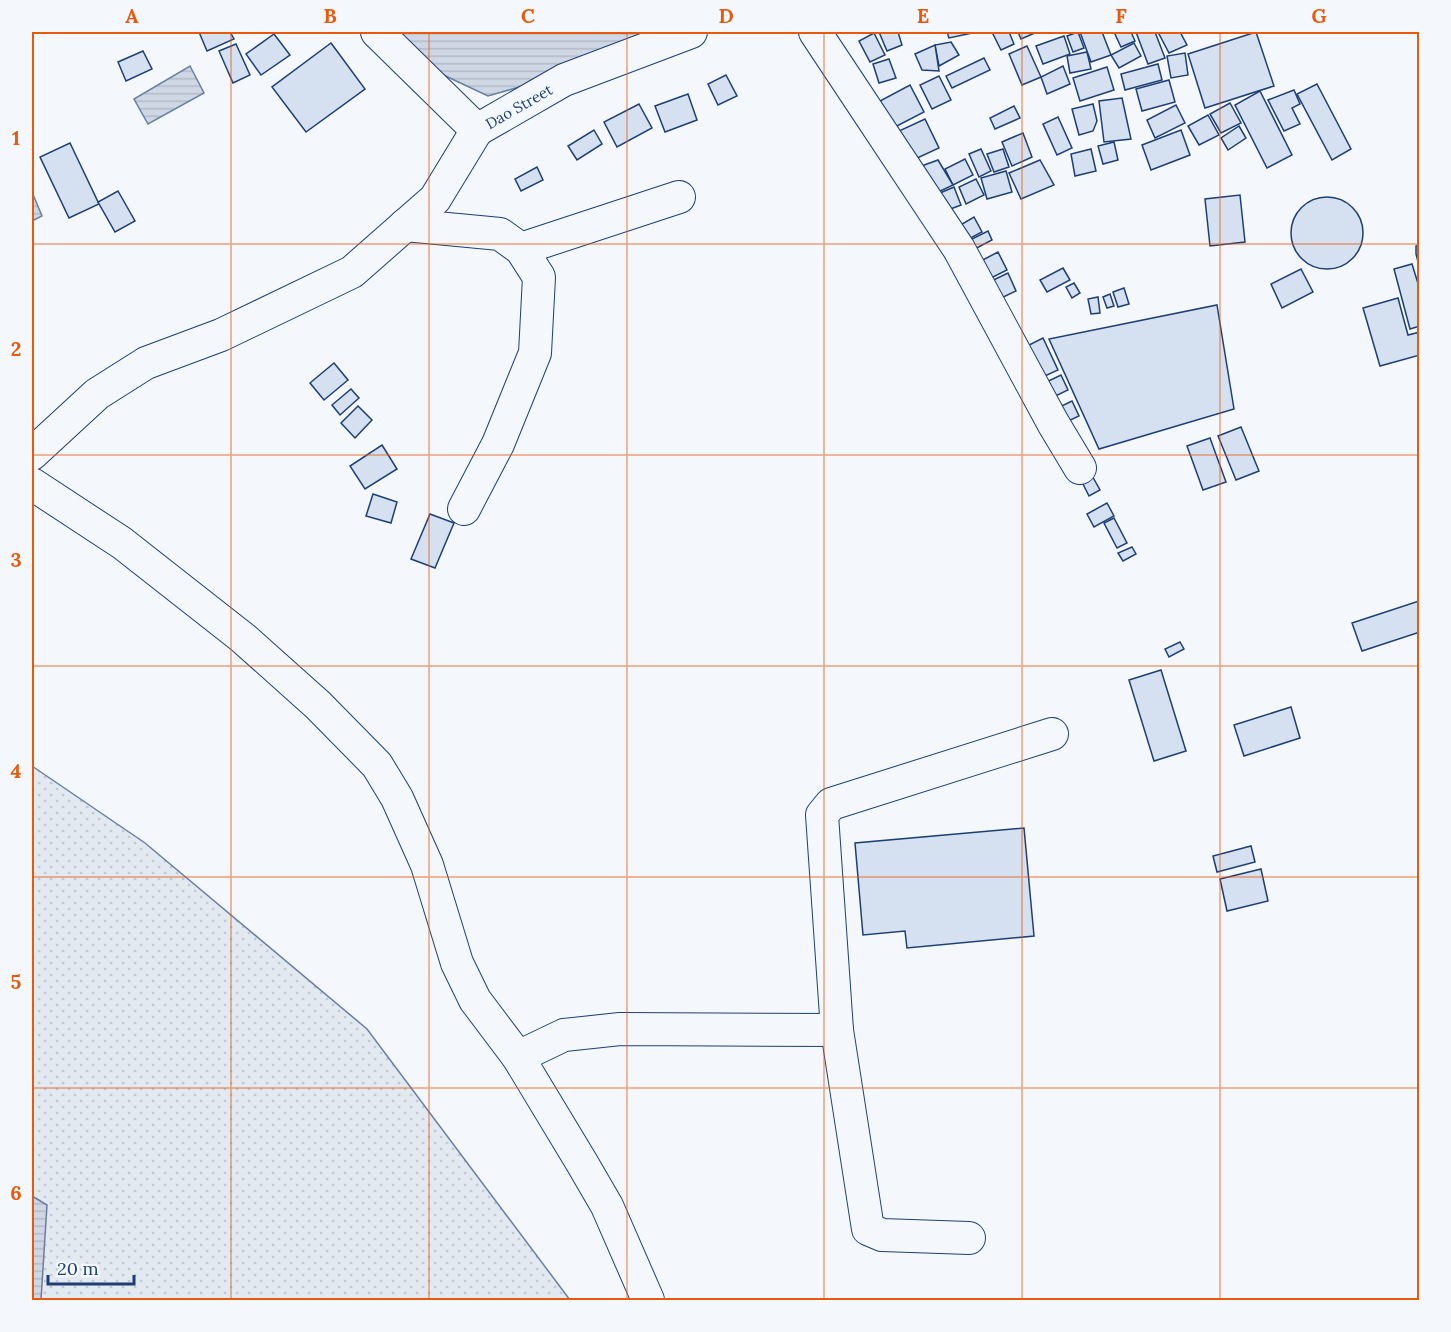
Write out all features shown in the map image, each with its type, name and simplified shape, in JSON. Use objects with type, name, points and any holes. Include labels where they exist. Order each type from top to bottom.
[{"type":"street","name":"Dao Street","points":[[376,32],[477,130],[564,80],[691,32]]},
{"type":"street","points":[[815,32],[958,249],[1080,468]]},
{"type":"street","points":[[32,454],[97,394],[146,363],[221,335],[352,272],[435,199],[477,130]]},
{"type":"street","points":[[521,249],[680,197]]},
{"type":"street","points":[[405,225],[500,234],[521,249],[539,276],[535,353],[498,444],[464,509]]},
{"type":"street","points":[[32,484],[122,543],[243,638],[318,705],[377,765],[397,798],[427,865],[457,963],[475,1000],[518,1057],[607,1206],[648,1300]]},
{"type":"street","points":[[969,1238],[882,1235],[868,1228],[837,1030],[822,815],[831,804],[1052,734]]},
{"type":"street","points":[[518,1057],[564,1035],[620,1029],[837,1030]]},
{"type":"shaded area","points":[[380,32],[641,32],[627,46],[543,80],[488,96],[435,71]]},
{"type":"shaded area","points":[[190,66],[204,93],[148,124],[134,99]]},
{"type":"shaded area","points":[[32,192],[42,216],[32,221]]},
{"type":"shaded area","points":[[32,766],[145,843],[367,1029],[570,1300],[32,1300]]},
{"type":"shaded area","points":[[32,1196],[47,1205],[41,1300],[32,1300]]},
{"type":"building","points":[[199,32],[230,32],[234,39],[207,51]]},
{"type":"building","points":[[879,32],[898,32],[902,45],[887,51]]},
{"type":"building","points":[[947,32],[977,32],[949,38]]},
{"type":"building","points":[[992,32],[1009,32],[1014,44],[1001,50]]},
{"type":"building","points":[[1018,32],[1037,32],[1021,39]]},
{"type":"building","points":[[1078,32],[1084,48],[1073,52],[1067,36]]},
{"type":"building","points":[[1080,32],[1102,32],[1111,55],[1091,62]]},
{"type":"building","points":[[1114,32],[1131,32],[1135,41],[1121,47]]},
{"type":"building","points":[[1136,32],[1155,32],[1165,58],[1148,64]]},
{"type":"building","points":[[1158,32],[1180,32],[1187,45],[1169,53]]},
{"type":"building","points":[[1256,32],[1274,86],[1205,108],[1188,54]]},
{"type":"building","points":[[874,33],[885,55],[870,62],[859,41]]},
{"type":"building","points":[[274,34],[290,55],[261,75],[246,54]]},
{"type":"building","points":[[1064,36],[1070,54],[1043,64],[1036,46]]},
{"type":"building","points":[[951,42],[959,55],[939,66],[935,45]]},
{"type":"building","points":[[331,43],[365,89],[306,132],[272,87]]},
{"type":"building","points":[[1134,43],[1141,56],[1119,68],[1111,55]]},
{"type":"building","points":[[236,44],[250,75],[233,83],[219,51]]},
{"type":"building","points":[[935,45],[939,71],[922,70],[915,54]]},
{"type":"building","points":[[1027,46],[1041,77],[1022,85],[1009,54]]},
{"type":"building","points":[[143,51],[152,69],[126,81],[118,62]]},
{"type":"building","points":[[1087,52],[1091,69],[1070,73],[1067,56]]},
{"type":"building","points":[[1185,53],[1188,75],[1171,78],[1167,56]]},
{"type":"building","points":[[984,58],[990,70],[952,88],[946,76]]},
{"type":"building","points":[[889,59],[896,78],[879,83],[873,64]]},
{"type":"building","points":[[1158,64],[1162,80],[1125,90],[1121,74]]},
{"type":"building","points":[[1063,66],[1070,84],[1047,94],[1041,77]]},
{"type":"building","points":[[1107,67],[1114,90],[1080,101],[1073,78]]},
{"type":"building","points":[[726,75],[737,96],[718,105],[708,84]]},
{"type":"building","points":[[939,76],[951,100],[932,109],[920,85]]},
{"type":"building","points":[[1169,80],[1175,102],[1142,111],[1136,89]]},
{"type":"building","points":[[1317,84],[1351,149],[1332,160],[1297,94]]},
{"type":"building","points":[[910,85],[924,112],[895,127],[880,101]]},
{"type":"building","points":[[1294,90],[1300,104],[1292,108],[1300,124],[1284,131],[1268,100]]},
{"type":"building","points":[[1260,91],[1292,155],[1267,168],[1235,105]]},
{"type":"building","points":[[688,94],[697,120],[665,132],[655,106]]},
{"type":"building","points":[[1122,98],[1131,139],[1104,142],[1099,101]]},
{"type":"building","points":[[1230,103],[1241,123],[1221,133],[1210,114]]},
{"type":"building","points":[[639,104],[652,128],[617,147],[604,122]]},
{"type":"building","points":[[1093,104],[1097,121],[1093,131],[1079,135],[1072,109]]},
{"type":"building","points":[[1176,105],[1185,123],[1155,138],[1147,120]]},
{"type":"building","points":[[1014,106],[1020,118],[995,129],[990,118]]},
{"type":"building","points":[[1208,115],[1219,135],[1199,145],[1188,126]]},
{"type":"building","points":[[1058,117],[1072,148],[1057,155],[1043,124]]},
{"type":"building","points":[[925,119],[939,148],[913,160],[899,131]]},
{"type":"building","points":[[1239,126],[1246,138],[1228,150],[1221,138]]},
{"type":"building","points":[[594,130],[602,144],[577,160],[568,146]]},
{"type":"building","points":[[1181,130],[1190,155],[1151,170],[1142,145]]},
{"type":"building","points":[[1023,133],[1032,157],[1012,166],[1002,142]]},
{"type":"building","points":[[1114,142],[1118,160],[1103,164],[1098,146]]},
{"type":"building","points":[[70,143],[99,204],[69,218],[40,157]]},
{"type":"building","points":[[981,149],[991,171],[979,177],[969,154]]},
{"type":"building","points":[[1003,149],[1009,167],[994,172],[987,154]]},
{"type":"building","points":[[1091,149],[1096,171],[1075,176],[1071,154]]},
{"type":"building","points":[[965,159],[973,175],[953,185],[945,169]]},
{"type":"building","points":[[938,160],[953,185],[928,197],[916,168]]},
{"type":"building","points":[[1040,160],[1054,185],[1021,199],[1009,173]]},
{"type":"building","points":[[537,167],[543,180],[521,191],[515,179]]},
{"type":"building","points":[[1006,171],[1012,192],[987,199],[981,178]]},
{"type":"building","points":[[976,179],[984,195],[966,204],[959,187]]},
{"type":"building","points":[[954,187],[961,205],[940,213],[933,196]]},
{"type":"building","points":[[118,191],[135,221],[115,232],[98,202]]},
{"type":"building","points":[[1240,195],[1245,242],[1210,246],[1205,199]]},
{"type":"building","points":[[1320,197],[1334,197],[1353,207],[1363,226],[1363,240],[1353,259],[1334,269],[1320,269],[1301,259],[1291,240],[1291,226],[1301,207]]},
{"type":"building","points":[[974,217],[982,232],[965,241],[957,227]]},
{"type":"building","points":[[988,231],[992,240],[973,250],[968,241]]},
{"type":"building","points":[[1420,245],[1420,269],[1416,246]]},
{"type":"building","points":[[998,252],[1007,270],[983,282],[975,264]]},
{"type":"building","points":[[1412,264],[1420,290],[1420,326],[1410,329],[1394,269]]},
{"type":"building","points":[[1063,268],[1070,280],[1047,292],[1040,280]]},
{"type":"building","points":[[1301,269],[1313,292],[1282,308],[1271,284]]},
{"type":"building","points":[[1008,273],[1016,291],[995,301],[987,283]]},
{"type":"building","points":[[1074,283],[1080,293],[1072,298],[1066,287]]},
{"type":"building","points":[[1124,288],[1129,304],[1118,307],[1113,292]]},
{"type":"building","points":[[1110,294],[1114,306],[1107,308],[1103,297]]},
{"type":"building","points":[[1098,297],[1100,313],[1091,314],[1088,299]]},
{"type":"building","points":[[1398,298],[1408,335],[1420,332],[1420,355],[1380,366],[1363,308]]},
{"type":"building","points":[[1217,305],[1234,409],[1099,449],[1049,339]]},
{"type":"building","points":[[1043,338],[1058,370],[1032,382],[1017,351]]},
{"type":"building","points":[[334,363],[348,380],[324,400],[310,383]]},
{"type":"building","points":[[1061,375],[1068,390],[1045,401],[1038,386]]},
{"type":"building","points":[[351,389],[359,398],[340,415],[332,405]]},
{"type":"building","points":[[1072,401],[1079,416],[1058,426],[1051,411]]},
{"type":"building","points":[[358,406],[372,420],[355,438],[341,423]]},
{"type":"building","points":[[1241,427],[1259,471],[1236,480],[1218,436]]},
{"type":"building","points":[[1210,438],[1226,482],[1203,490],[1187,446]]},
{"type":"building","points":[[382,445],[397,469],[365,489],[350,466]]},
{"type":"building","points":[[1090,472],[1100,490],[1089,496],[1080,478]]},
{"type":"building","points":[[373,494],[397,502],[391,523],[366,516]]},
{"type":"building","points":[[1107,503],[1114,516],[1094,527],[1087,514]]},
{"type":"building","points":[[430,514],[454,523],[435,568],[411,559]]},
{"type":"building","points":[[1114,518],[1127,543],[1117,548],[1104,523]]},
{"type":"building","points":[[1132,547],[1136,554],[1123,561],[1118,553]]},
{"type":"building","points":[[1419,601],[1420,632],[1362,651],[1352,623]]},
{"type":"building","points":[[1180,642],[1184,649],[1169,657],[1165,649]]},
{"type":"building","points":[[1161,670],[1186,751],[1154,761],[1129,680]]},
{"type":"building","points":[[1291,707],[1300,738],[1244,756],[1234,725]]},
{"type":"building","points":[[1024,828],[1034,936],[907,948],[905,931],[863,935],[855,843]]},
{"type":"building","points":[[1251,846],[1255,862],[1217,872],[1213,856]]},
{"type":"building","points":[[1261,869],[1268,901],[1227,911],[1220,879]]}]
